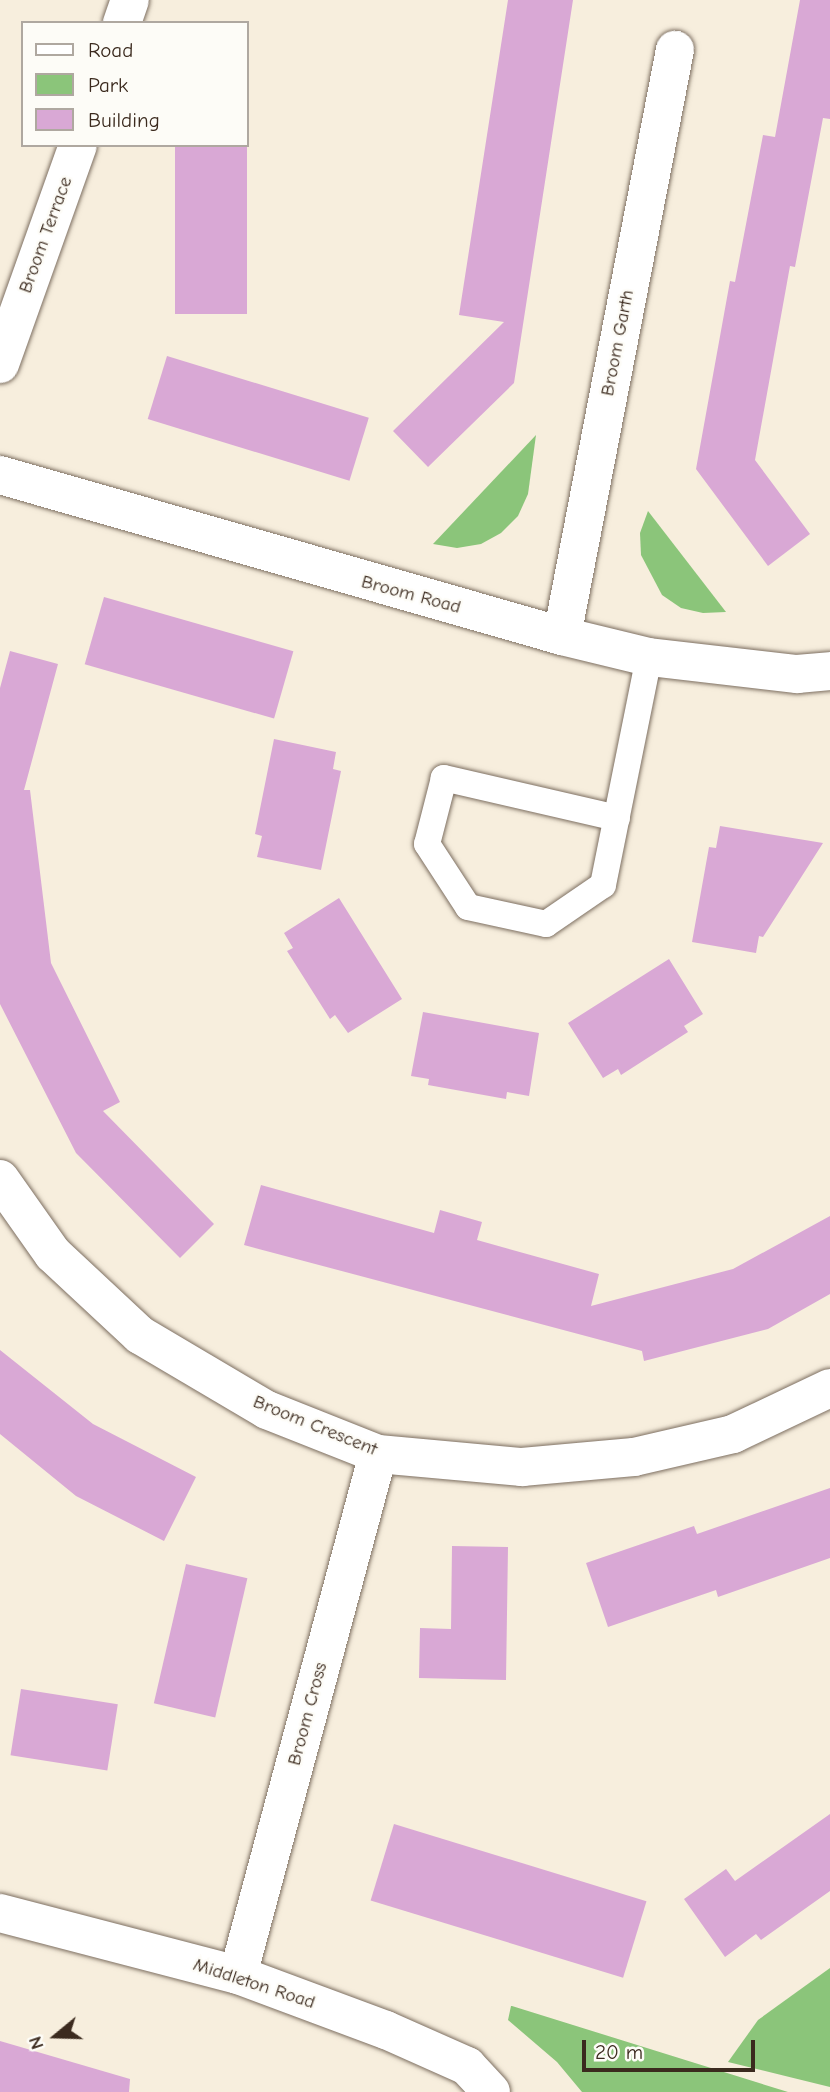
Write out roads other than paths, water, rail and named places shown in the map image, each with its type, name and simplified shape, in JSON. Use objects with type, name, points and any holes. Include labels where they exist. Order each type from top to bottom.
[{"type":"street","points":[[123,21],[130,0]]},
{"type":"street","name":"Broom Garth","points":[[562,636],[675,50]]},
{"type":"street","name":"Broom Terrace","points":[[0,364],[77,147]]},
{"type":"street","name":"Broom Road","points":[[0,475],[562,636],[649,657],[797,674],[830,671]]},
{"type":"street","name":"Broom Crescent","points":[[0,1179],[53,1254],[140,1335],[267,1410],[378,1454],[522,1467],[634,1457],[733,1434],[830,1388]]},
{"type":"street","name":"Broom Cross","points":[[238,1975],[378,1454]]},
{"type":"street","name":"Middleton Road","points":[[0,1913],[238,1975],[386,2030],[467,2066],[491,2092]]},
{"type":"lane","points":[[617,818],[444,779],[427,844],[468,907],[546,924],[603,885],[617,818],[649,657]]}]
